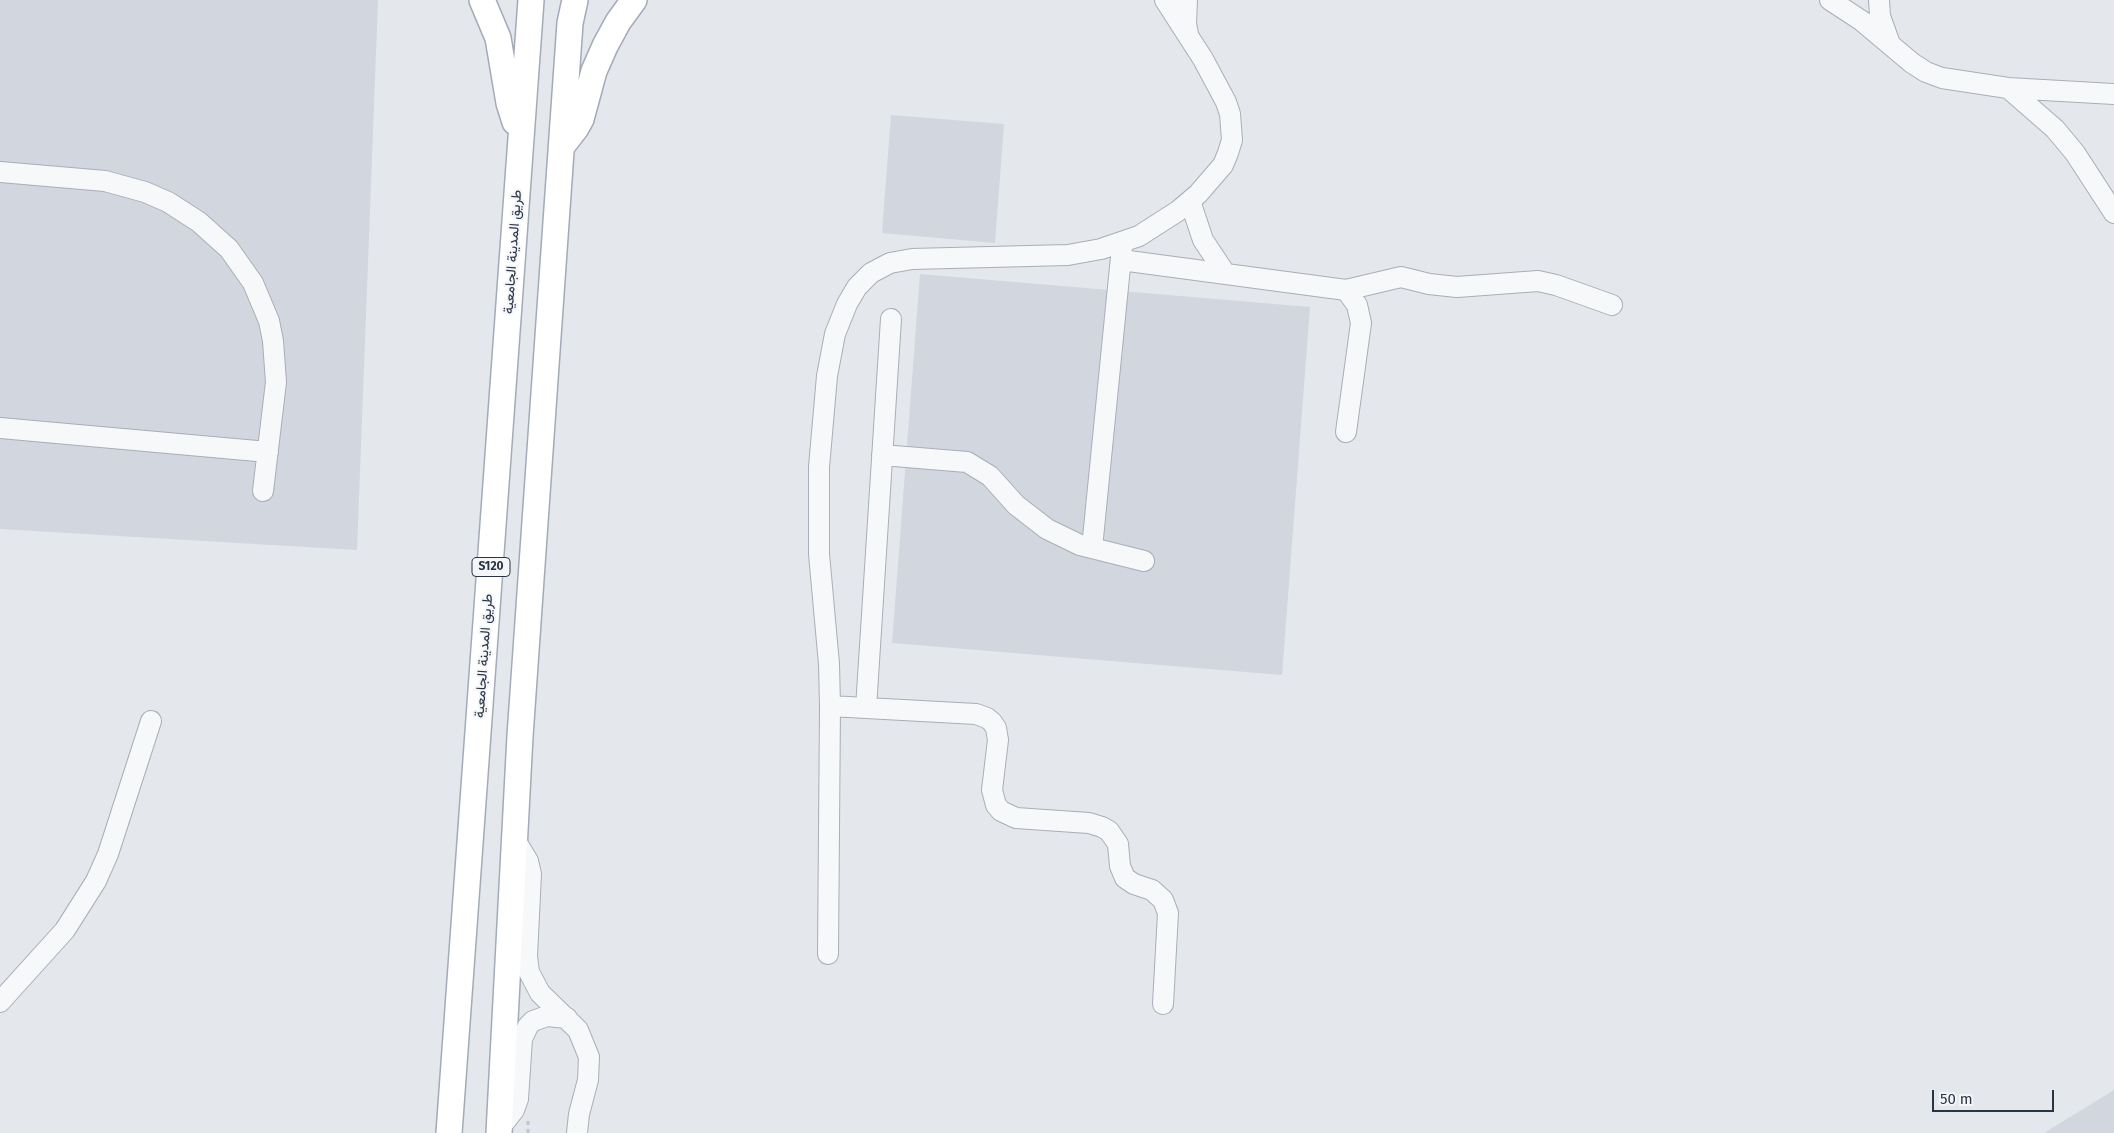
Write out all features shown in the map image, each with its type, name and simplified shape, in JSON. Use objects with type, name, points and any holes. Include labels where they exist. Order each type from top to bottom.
[{"type":"main road","points":[[482,0],[498,38],[510,103],[522,135]]},
{"type":"main road","name":"طريق المدينة الجامعية","points":[[449,1133],[531,0]]},
{"type":"main road","points":[[499,1131],[520,736],[570,22],[575,0]]},
{"type":"main road","points":[[562,146],[570,138],[581,119],[594,71],[605,46],[618,22],[634,0]]},
{"type":"street","points":[[1092,548],[1122,251],[1139,236],[1190,201],[1223,165],[1232,140],[1232,127],[1226,102],[1189,36],[1164,0]]},
{"type":"street","points":[[1187,0],[1186,24],[1189,36]]},
{"type":"street","points":[[1830,0],[1862,21],[1902,56],[1926,72],[1942,78],[2008,88],[2114,94]]},
{"type":"street","points":[[1879,0],[1880,16],[1890,45]]},
{"type":"street","points":[[2008,88],[2049,124],[2075,153],[2114,213]]},
{"type":"street","points":[[0,172],[105,181],[145,192],[168,202],[199,222],[225,244],[253,283],[269,321],[273,341],[276,382],[263,491]]},
{"type":"street","points":[[1190,201],[1203,240],[1225,274]]},
{"type":"street","points":[[828,954],[830,706],[828,657],[819,554],[819,467],[827,376],[836,334],[847,304],[857,287],[872,273],[890,263],[912,259],[1068,254],[1101,249],[1122,251],[1225,274],[1346,290],[1401,277],[1429,284],[1458,287],[1538,281],[1556,285],[1612,305]]},
{"type":"street","points":[[1346,290],[1358,305],[1361,323],[1346,432]]},
{"type":"street","points":[[866,708],[891,319]]},
{"type":"street","points":[[0,428],[268,452]]},
{"type":"street","points":[[882,455],[967,462],[990,476],[1016,504],[1047,529],[1064,538],[1092,548],[1144,561]]},
{"type":"street","points":[[830,706],[976,714],[987,718],[996,728],[998,734],[992,790],[996,805],[1001,812],[1016,818],[1096,824],[1109,831],[1118,844],[1120,866],[1125,878],[1158,894],[1166,906],[1168,913],[1164,1004]]},
{"type":"street","points":[[0,1002],[64,930],[96,881],[108,854],[152,721]]},
{"type":"street","points":[[514,838],[525,855],[531,874],[527,956],[529,972],[540,993],[567,1018],[583,1038],[589,1057],[588,1080],[579,1114],[577,1133]]},
{"type":"street","points":[[499,1131],[511,1115],[518,1099],[522,1039],[528,1026],[533,1021],[547,1016],[567,1018]]},
{"type":"shaded area","points":[[0,0],[378,0],[357,550],[0,529]]},
{"type":"shaded area","points":[[891,115],[1004,124],[995,243],[882,233]]},
{"type":"shaded area","points":[[920,274],[1310,307],[1282,675],[892,643]]},
{"type":"shaded area","points":[[2114,1090],[2114,1133],[2044,1133]]}]
